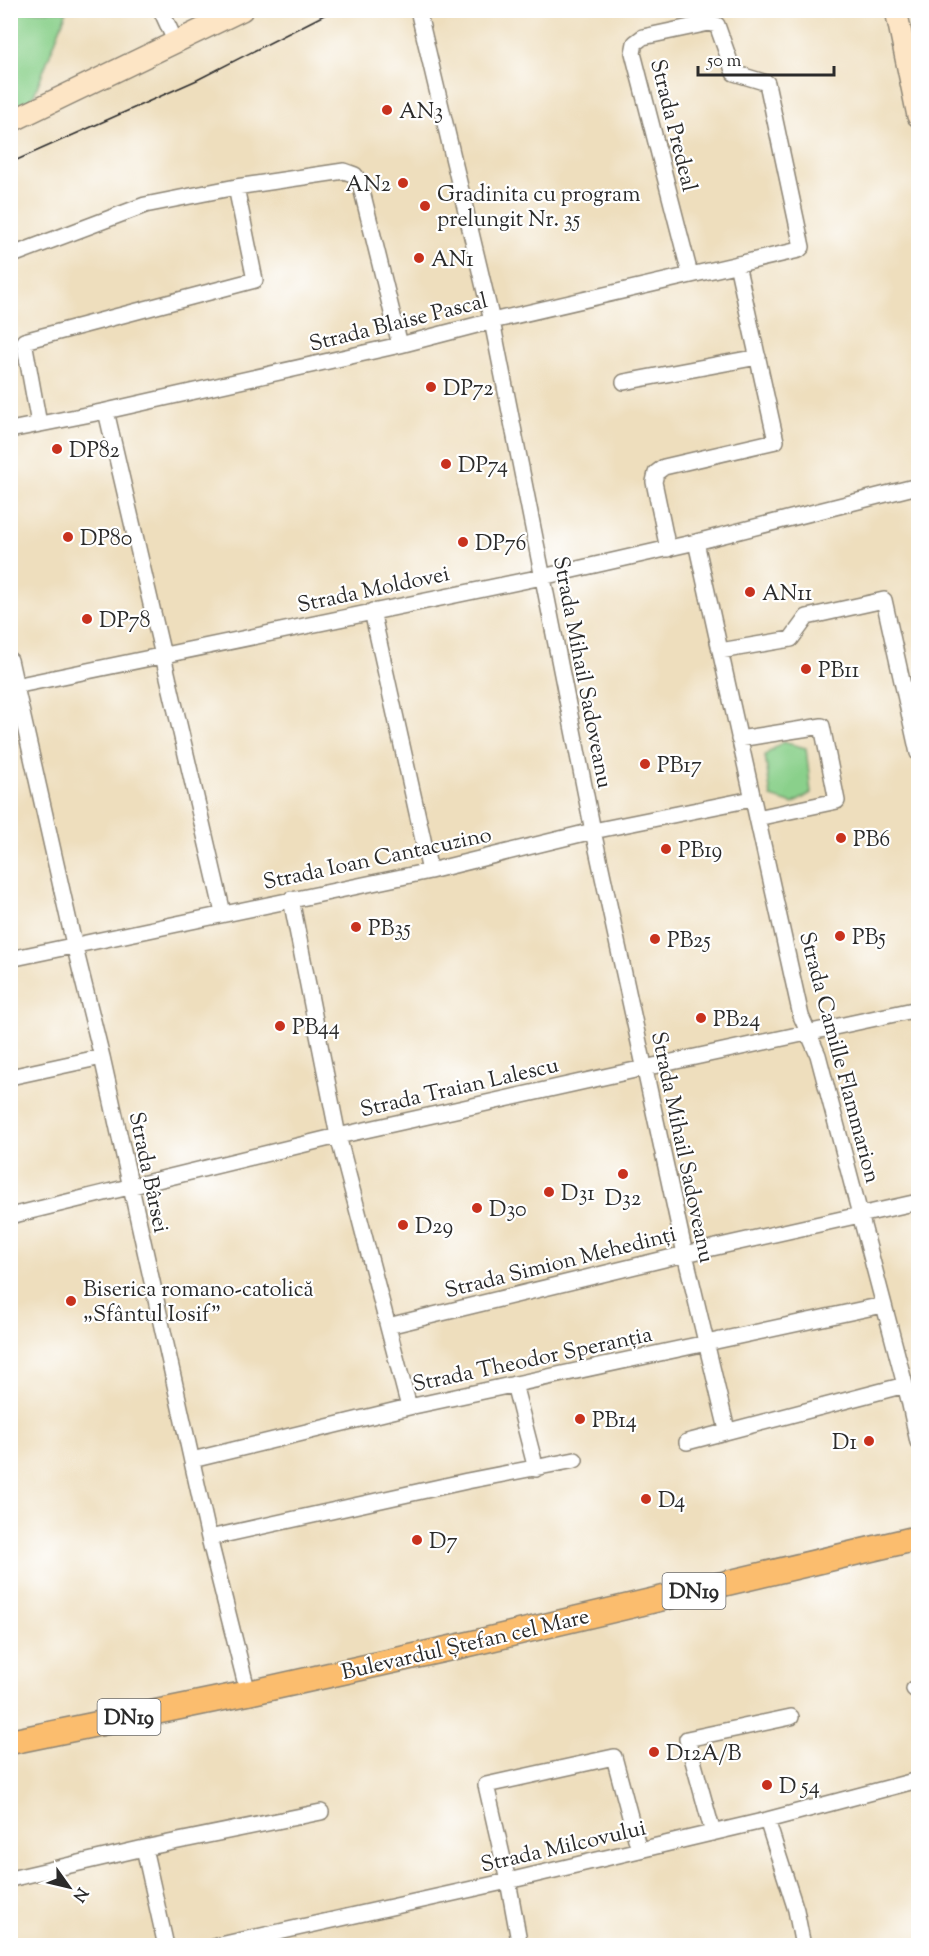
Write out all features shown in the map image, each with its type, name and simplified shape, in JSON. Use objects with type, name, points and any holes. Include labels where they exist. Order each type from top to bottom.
[{"type":"main road","points":[[10,122],[242,10]]},
{"type":"main road","points":[[896,10],[918,116]]},
{"type":"main road","name":"Bulevardul Ștefan cel Mare","points":[[10,1742],[469,1644],[918,1538]]},
{"type":"street","points":[[161,10],[176,43]]},
{"type":"street","name":"Strada Mihail Sadoveanu","points":[[418,10],[492,321],[593,831],[685,1254],[727,1430]]},
{"type":"street","name":"Strada Predeal","points":[[690,274],[633,53],[635,43],[643,37],[709,23],[717,25],[734,73],[766,83],[802,247],[795,251]]},
{"type":"street","points":[[10,256],[146,206],[236,187],[345,171],[355,175],[360,183],[400,345]]},
{"type":"street","points":[[39,424],[17,343],[255,280],[236,187]]},
{"type":"street","name":"Strada Blaise Pascal","points":[[10,430],[106,411],[400,345],[492,321],[795,251]]},
{"type":"street","points":[[668,549],[654,482],[656,472],[664,467],[776,441],[737,264]]},
{"type":"street","points":[[624,382],[758,357]]},
{"type":"street","points":[[106,411],[223,913]]},
{"type":"street","name":"Strada Moldovei","points":[[14,686],[542,577],[668,549],[918,486]]},
{"type":"street","name":"Strada Camille Flammarion","points":[[696,542],[801,1016],[818,1055],[883,1305],[911,1395],[918,1442]]},
{"type":"street","points":[[720,651],[791,639],[807,617],[884,600],[918,753]]},
{"type":"street","points":[[372,611],[430,871]]},
{"type":"street","name":"Strada Bârsei","points":[[10,660],[14,686],[102,1057],[192,1460],[248,1693]]},
{"type":"street","points":[[739,739],[822,726],[837,801],[758,818]]},
{"type":"street","name":"Strada Ioan Cantacuzino","points":[[10,959],[430,871],[593,831],[752,799]]},
{"type":"street","points":[[291,899],[338,1136],[408,1407]]},
{"type":"street","name":"Strada Traian Lalescu","points":[[10,1216],[338,1136],[918,1009]]},
{"type":"street","points":[[10,1077],[102,1057]]},
{"type":"street","name":"Strada Simion Mehedinți","points":[[388,1326],[685,1254],[918,1202]]},
{"type":"street","name":"Strada Theodor Speranția","points":[[192,1460],[408,1407],[883,1305]]},
{"type":"street","points":[[514,1384],[536,1469]]},
{"type":"street","points":[[687,1442],[727,1430],[911,1395]]},
{"type":"street","points":[[210,1538],[466,1481],[575,1460]]},
{"type":"street","points":[[712,1833],[687,1739],[791,1717]]},
{"type":"street","points":[[520,1946],[486,1785],[614,1757],[639,1850]]},
{"type":"street","name":"Strada Milcovului","points":[[216,1946],[246,1942],[767,1820],[918,1780]]},
{"type":"street","points":[[10,1878],[321,1812]]},
{"type":"street","points":[[767,1820],[796,1910],[803,1946]]},
{"type":"street","points":[[144,1848],[166,1946]]},
{"type":"green space","points":[[11,11],[67,11],[30,105],[11,113]]},
{"type":"green space","points":[[783,742],[806,748],[811,793],[793,804],[771,797],[765,755]]},
{"type":"tram line","points":[[10,163],[197,80],[334,10]]},
{"type":"place","name":"AN3","points":[[387,110]]},
{"type":"place","name":"AN2","points":[[403,183]]},
{"type":"place","name":"Gradinita cu program prelungit Nr. 35","points":[[425,206]]},
{"type":"place","name":"AN1","points":[[419,258]]},
{"type":"place","name":"DP72","points":[[431,387]]},
{"type":"place","name":"DP82","points":[[57,449]]},
{"type":"place","name":"DP74","points":[[446,464]]},
{"type":"place","name":"DP80","points":[[68,537]]},
{"type":"place","name":"DP76","points":[[463,542]]},
{"type":"place","name":"AN11","points":[[750,592]]},
{"type":"place","name":"DP78","points":[[87,619]]},
{"type":"place","name":"PB11","points":[[806,669]]},
{"type":"place","name":"PB17","points":[[645,764]]},
{"type":"place","name":"PB6","points":[[841,838]]},
{"type":"place","name":"PB19","points":[[666,849]]},
{"type":"place","name":"PB35","points":[[356,927]]},
{"type":"place","name":"PB5","points":[[840,936]]},
{"type":"place","name":"PB25","points":[[655,939]]},
{"type":"place","name":"PB24","points":[[701,1018]]},
{"type":"place","name":"PB44","points":[[280,1026]]},
{"type":"place","name":"D32","points":[[623,1174]]},
{"type":"place","name":"D31","points":[[549,1192]]},
{"type":"place","name":"D30","points":[[477,1208]]},
{"type":"place","name":"D29","points":[[403,1225]]},
{"type":"place","name":"Biserica romano-catolică „Sfântul Iosif”","points":[[71,1301]]},
{"type":"place","name":"PB14","points":[[580,1419]]},
{"type":"place","name":"D1","points":[[869,1441]]},
{"type":"place","name":"D4","points":[[646,1499]]},
{"type":"place","name":"D7","points":[[417,1540]]},
{"type":"place","name":"D12A/B","points":[[654,1752]]},
{"type":"place","name":"D 54","points":[[767,1785]]}]
